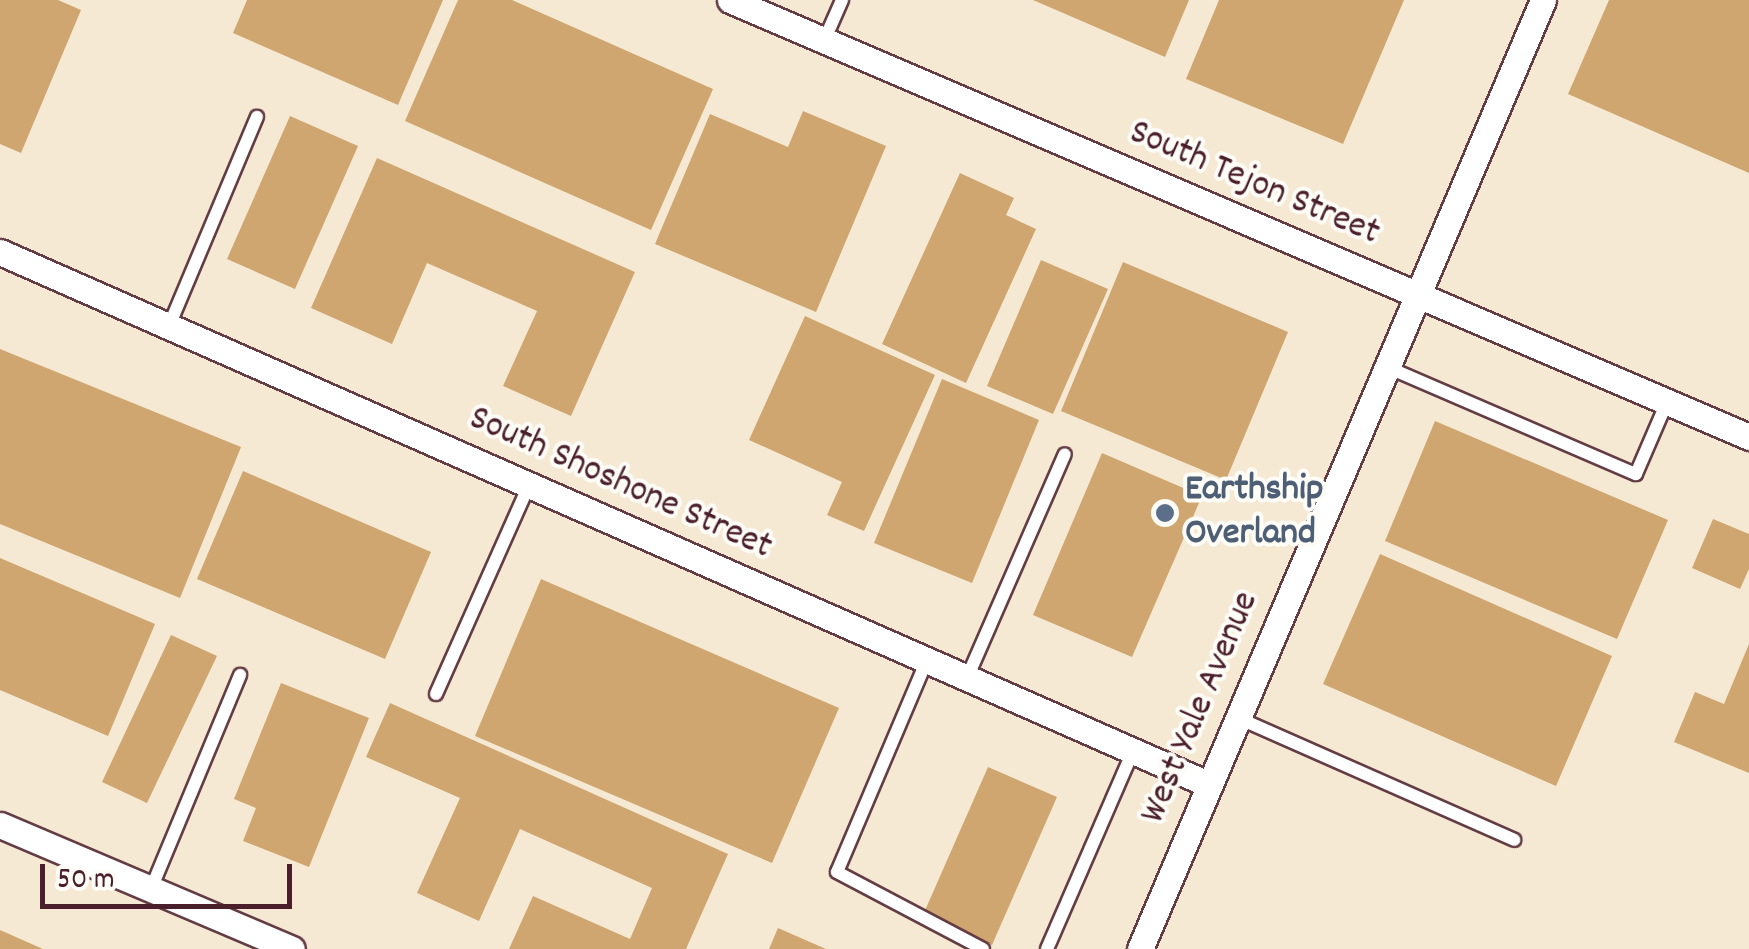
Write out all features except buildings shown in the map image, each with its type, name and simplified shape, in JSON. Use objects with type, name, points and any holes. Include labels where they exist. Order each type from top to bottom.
[{"type":"street","name":"South Tejon Street","points":[[730,0],[1749,436]]},
{"type":"street","name":"West Yale Avenue","points":[[1140,949],[1543,0]]},
{"type":"street","name":"South Shoshone Street","points":[[0,252],[1210,785]]},
{"type":"street","points":[[0,825],[292,949]]},
{"type":"lane","points":[[824,40],[842,0]]},
{"type":"lane","points":[[169,326],[257,117]]},
{"type":"lane","points":[[1387,367],[1636,474],[1667,402]]},
{"type":"lane","points":[[967,678],[1064,454]]},
{"type":"lane","points":[[436,694],[529,485]]},
{"type":"lane","points":[[928,660],[837,872],[982,949]]},
{"type":"lane","points":[[150,889],[240,675]]},
{"type":"lane","points":[[1238,718],[1514,840]]},
{"type":"lane","points":[[1047,949],[1133,751]]},
{"type":"place","name":"Earthship Overland","points":[[1165,513]]}]
